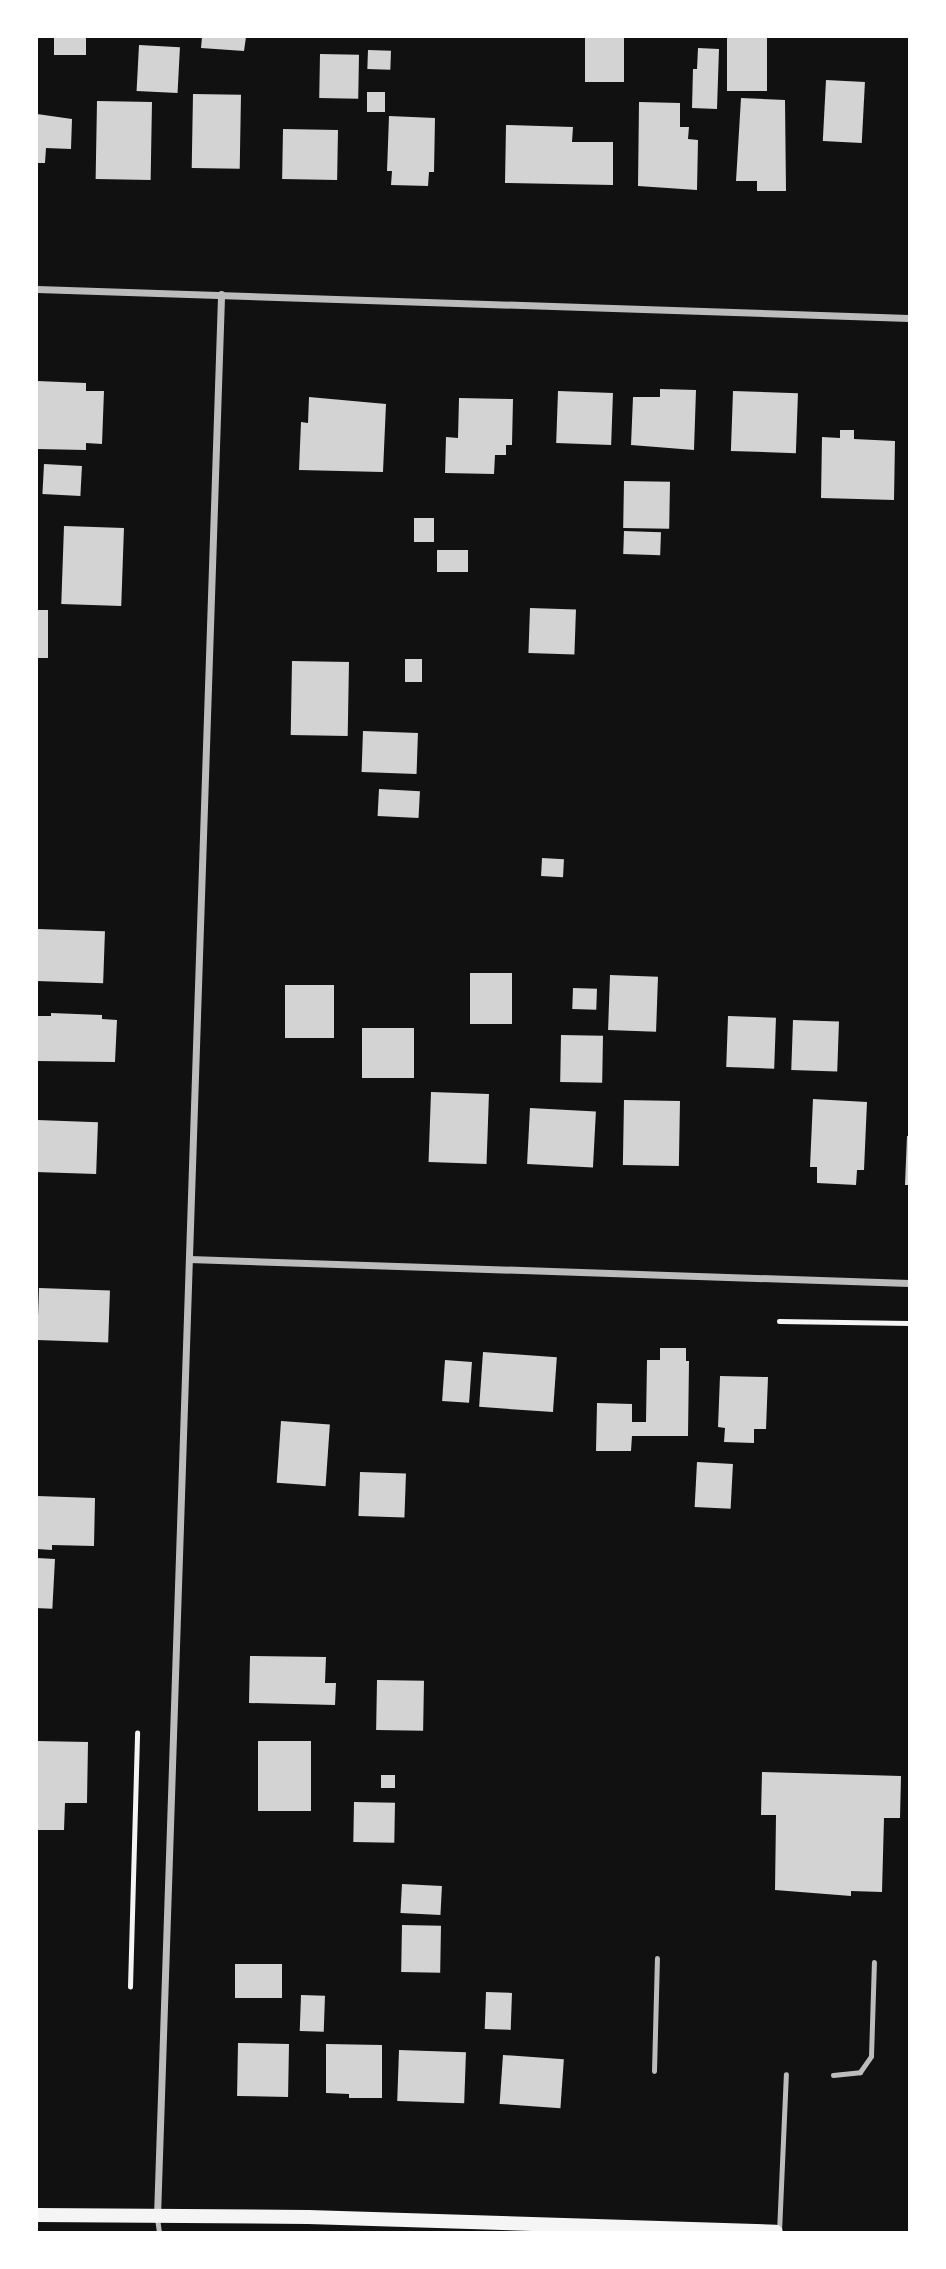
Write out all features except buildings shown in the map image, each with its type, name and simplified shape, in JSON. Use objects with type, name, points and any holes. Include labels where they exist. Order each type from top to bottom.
[{"type":"main road","points":[[37,2215],[309,2217],[777,2232]]},
{"type":"street","points":[[37,289],[909,318]]},
{"type":"street","points":[[157,2216],[221,294]]},
{"type":"street","points":[[189,1259],[909,1283]]},
{"type":"lane","points":[[654,2071],[657,1958]]},
{"type":"lane","points":[[833,2075],[860,2072],[871,2056],[874,1962]]},
{"type":"lane","points":[[777,2232],[786,2074]]},
{"type":"lane","points":[[157,2216],[159,2232]]},
{"type":"path","points":[[779,1321],[909,1323]]},
{"type":"path","points":[[130,1987],[137,1733]]}]
